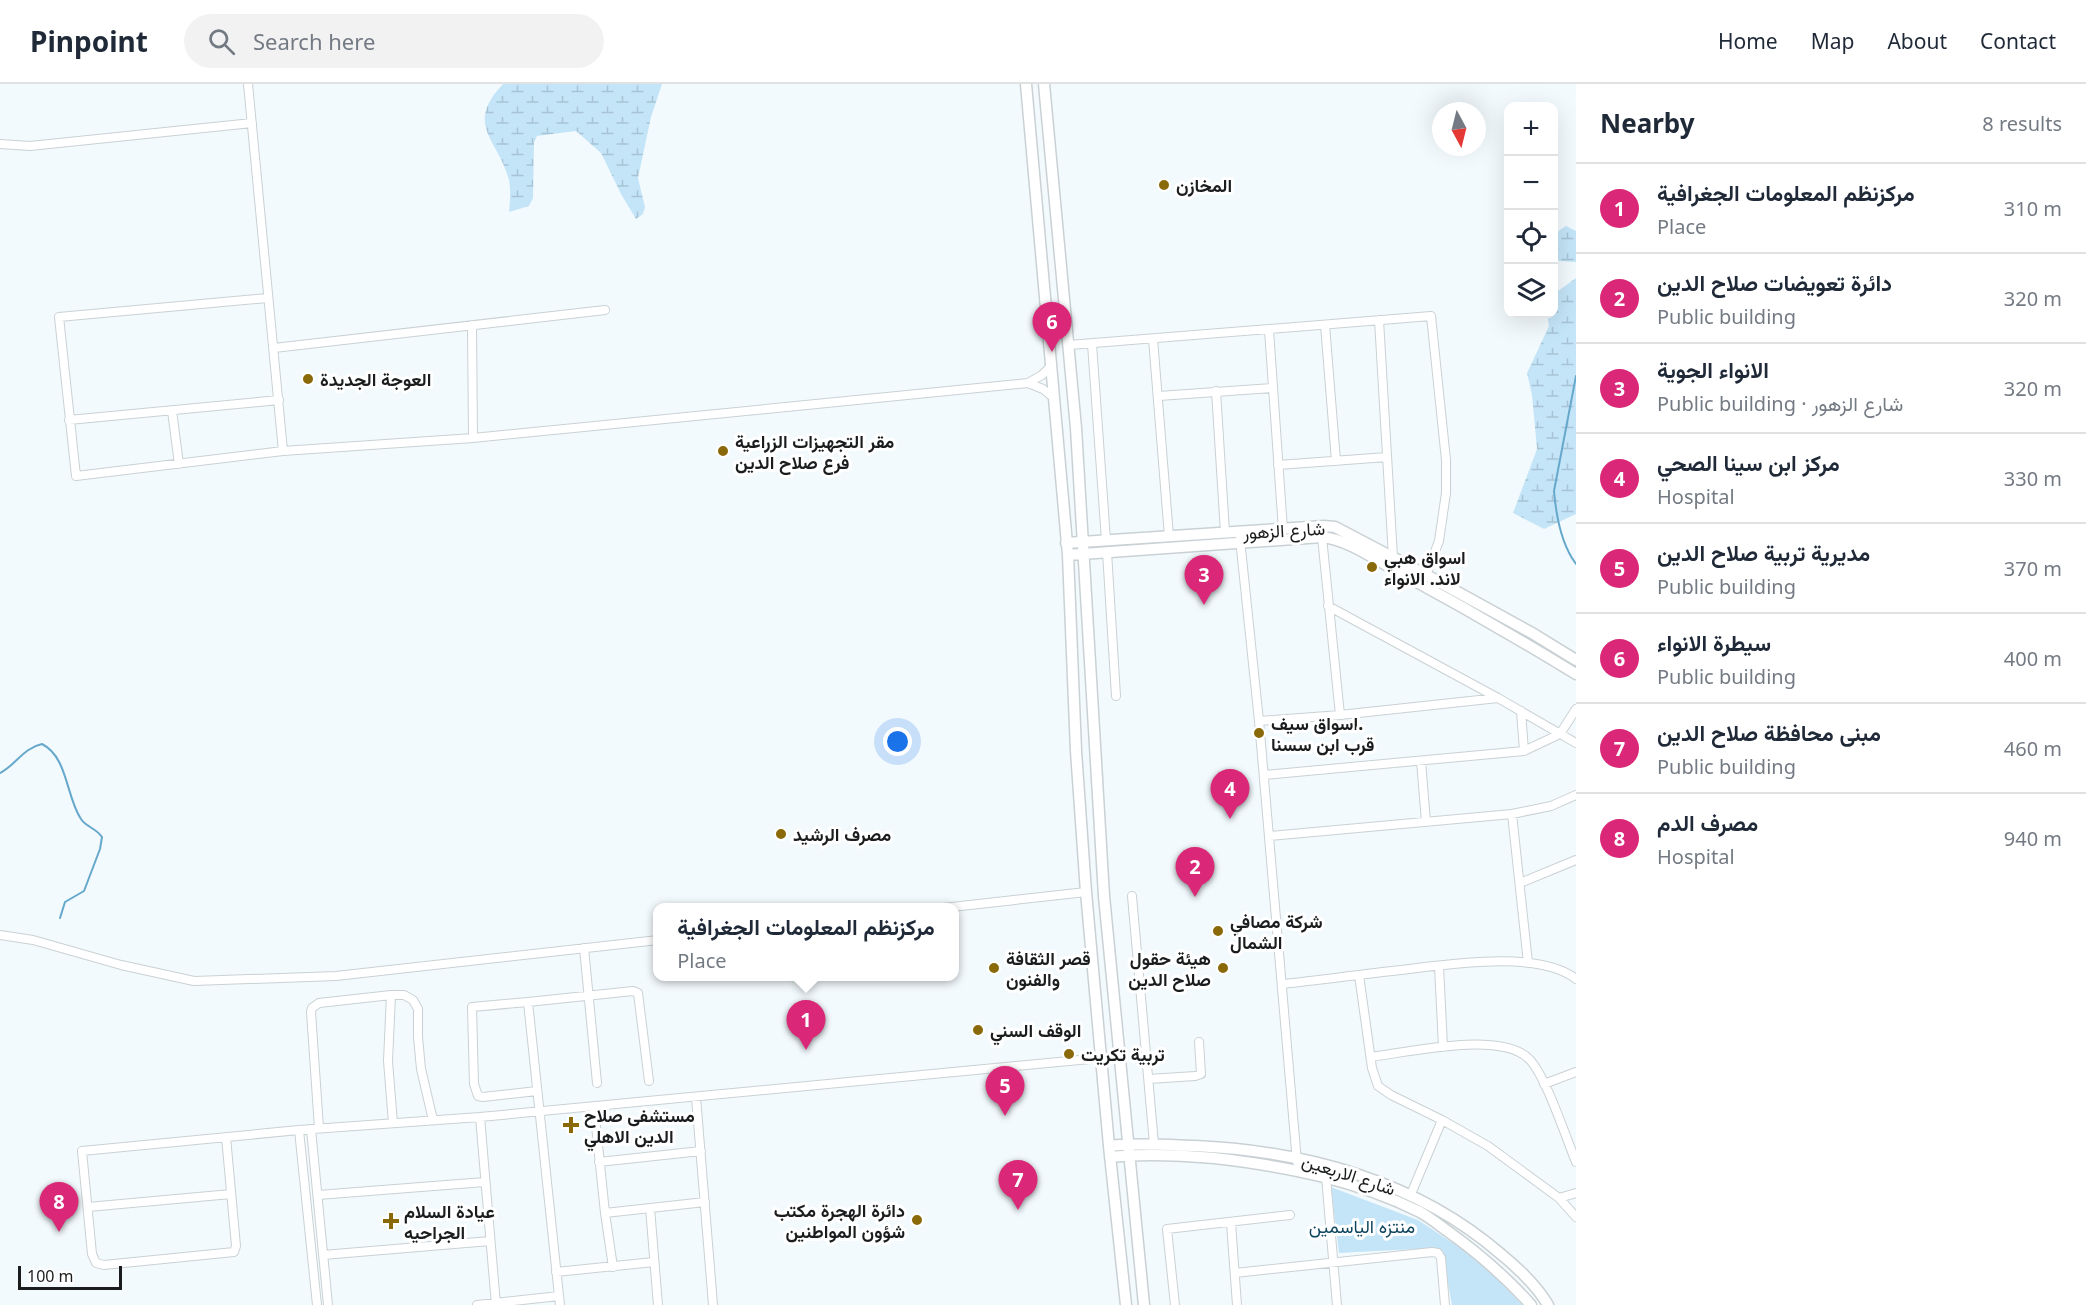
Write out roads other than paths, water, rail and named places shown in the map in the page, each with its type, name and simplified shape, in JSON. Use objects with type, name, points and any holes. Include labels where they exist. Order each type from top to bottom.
[{"type":"main road","points":[[1026,84],[1068,555],[1076,751],[1086,891],[1109,1152],[1126,1305]]},
{"type":"main road","points":[[1044,84],[1069,345],[1084,541],[1104,896],[1144,1305]]},
{"type":"main road","points":[[1043,266],[1061,262]]},
{"type":"main road","name":"شارع الزهور","points":[[1068,555],[1239,538],[1283,530],[1335,527],[1532,633],[1576,660]]},
{"type":"main road","name":"شارع الزهور","points":[[1066,543],[1225,532],[1239,538],[1332,538],[1486,619],[1576,674]]},
{"type":"main road","name":"شارع الاربعين","points":[[1109,1152],[1154,1144],[1233,1148],[1297,1157],[1333,1166],[1411,1194],[1444,1211],[1479,1235],[1512,1264],[1543,1296],[1548,1305]]},
{"type":"main road","points":[[1128,1149],[1260,1163],[1360,1187],[1422,1213],[1477,1252],[1532,1305]]},
{"type":"street","points":[[248,84],[283,451]]},
{"type":"street","points":[[0,144],[30,146],[252,123]]},
{"type":"street","points":[[268,298],[59,317],[76,476],[283,451],[473,438],[1028,383],[1042,375],[1052,365]]},
{"type":"street","points":[[274,348],[605,310]]},
{"type":"street","points":[[1069,345],[1431,316],[1446,460],[1446,482],[1439,541],[1426,575]]},
{"type":"street","points":[[1380,320],[1393,557]]},
{"type":"street","points":[[472,325],[473,438]]},
{"type":"street","points":[[1325,325],[1336,461]]},
{"type":"street","points":[[1269,330],[1283,530]]},
{"type":"street","points":[[1153,339],[1169,536]]},
{"type":"street","points":[[1092,344],[1106,540]]},
{"type":"street","points":[[1028,383],[1043,389],[1054,398]]},
{"type":"street","points":[[1159,396],[1273,388]]},
{"type":"street","points":[[1216,391],[1225,532]]},
{"type":"street","points":[[69,420],[279,400]]},
{"type":"street","points":[[172,411],[179,464]]},
{"type":"street","points":[[1278,465],[1387,457]]},
{"type":"street","points":[[1323,537],[1340,715]]},
{"type":"street","points":[[1239,538],[1264,775],[1297,1171]]},
{"type":"street","points":[[1107,552],[1116,696]]},
{"type":"street","points":[[1329,606],[1576,743]]},
{"type":"street","points":[[1259,721],[1498,698]]},
{"type":"street","points":[[1264,775],[1524,751],[1560,734],[1576,709]]},
{"type":"street","points":[[1521,711],[1524,751]]},
{"type":"street","points":[[1421,760],[1426,822]]},
{"type":"street","points":[[1269,836],[1512,814],[1551,806],[1576,795]]},
{"type":"street","points":[[1512,814],[1528,963]]},
{"type":"street","points":[[1520,883],[1576,860]]},
{"type":"street","points":[[959,906],[1086,891]]},
{"type":"street","points":[[1132,897],[1154,1144]]},
{"type":"street","points":[[0,935],[33,940],[121,965],[194,981],[336,976],[653,940]]},
{"type":"street","points":[[584,948],[597,1083]]},
{"type":"street","points":[[1283,984],[1491,962],[1528,963],[1556,968],[1576,979]]},
{"type":"street","points":[[1439,966],[1443,1047]]},
{"type":"street","points":[[1359,975],[1371,1057],[1378,1086],[1488,1146],[1559,1198],[1576,1217]]},
{"type":"street","points":[[537,1091],[478,1096],[474,1084],[472,1007],[638,993],[649,1081]]},
{"type":"street","points":[[391,995],[388,1061],[393,1123]]},
{"type":"street","points":[[328,1305],[318,1195],[312,1008],[319,1004],[391,995],[404,995],[413,1000],[418,1009],[421,1069],[433,1120]]},
{"type":"street","points":[[477,1305],[559,1300],[528,1002]]},
{"type":"street","points":[[1149,1079],[1201,1074],[1199,1041]]},
{"type":"street","points":[[1371,1057],[1481,1044],[1508,1047],[1529,1058],[1539,1072],[1576,1162]]},
{"type":"street","points":[[226,1137],[236,1246],[234,1252],[104,1265],[96,1263],[92,1254],[82,1151],[226,1137],[299,1130],[480,1117],[1101,1058]]},
{"type":"street","points":[[1544,1084],[1576,1072]]},
{"type":"street","points":[[696,1096],[714,1305]]},
{"type":"street","points":[[594,1106],[613,1267]]},
{"type":"street","points":[[480,1117],[496,1304]]},
{"type":"street","points":[[1411,1194],[1442,1120]]},
{"type":"street","points":[[299,1130],[317,1305]]},
{"type":"street","points":[[599,1162],[701,1151]]},
{"type":"street","points":[[1326,1177],[1337,1305]]},
{"type":"street","points":[[318,1195],[485,1182]]},
{"type":"street","points":[[1559,1198],[1576,1193]]},
{"type":"street","points":[[88,1207],[231,1194]]},
{"type":"street","points":[[605,1213],[705,1202]]},
{"type":"street","points":[[650,1208],[658,1305]]},
{"type":"street","points":[[1175,1305],[1167,1229],[1290,1215]]},
{"type":"street","points":[[1231,1223],[1238,1305]]},
{"type":"street","points":[[323,1255],[490,1241]]},
{"type":"street","points":[[1235,1273],[1432,1252],[1438,1253],[1441,1258],[1445,1305]]},
{"type":"street","points":[[556,1272],[654,1262]]},
{"type":"waterway","points":[[1576,376],[1554,491],[1560,529],[1576,564]]},
{"type":"waterway","points":[[0,773],[30,749],[42,744],[57,758],[81,819],[102,837],[100,849],[84,891],[65,902],[60,918]]},
{"type":"place","name":"المخازن","points":[[1164,185]]},
{"type":"place","name":"سيطرة الانواء","points":[[1052,352]]},
{"type":"place","name":"العوجة الجديدة","points":[[308,379]]},
{"type":"place","name":"مقر التجهيزات الزراعية فرع صلاح الدين","points":[[723,451]]},
{"type":"place","name":"اسواق هبي لاند. الانواء","points":[[1372,567]]},
{"type":"place","name":"الانواء الجوية","points":[[1204,605]]},
{"type":"place","name":"اسواق سيف. قرب ابن سسنا","points":[[1259,733]]},
{"type":"place","name":"مركز ابن سينا الصحي","points":[[1230,819]]},
{"type":"place","name":"مصرف الرشيد","points":[[781,834]]},
{"type":"place","name":"دائرة تعويضات صلاح الدين","points":[[1195,897]]},
{"type":"place","name":"شركة مصافي الشمال","points":[[1218,931]]},
{"type":"place","name":"قصر الثقافة والفنون","points":[[994,968]]},
{"type":"place","name":"هيئة حقول صلاح الدين","points":[[1223,968]]},
{"type":"place","name":"الوقف السني","points":[[978,1030]]},
{"type":"place","name":"مركزنظم المعلومات الجغرافية","points":[[806,1050]]},
{"type":"place","name":"تربية تكريت","points":[[1069,1054]]},
{"type":"place","name":"مديرية تربية صلاح الدين","points":[[1005,1116]]},
{"type":"place","name":"مستشفى صلاح الدين الاهلي","points":[[571,1125]]},
{"type":"place","name":"مبنى محافظة صلاح الدين","points":[[1018,1210]]},
{"type":"place","name":"دائرة الهجرة مكتب شؤون المواطنين","points":[[917,1220]]},
{"type":"place","name":"عيادة السلام الجراحيه","points":[[391,1221]]},
{"type":"place","name":"مصرف الدم","points":[[59,1232]]},
{"type":"park label","name":"منتزه الياسمين","points":[[1362,1226]]}]
